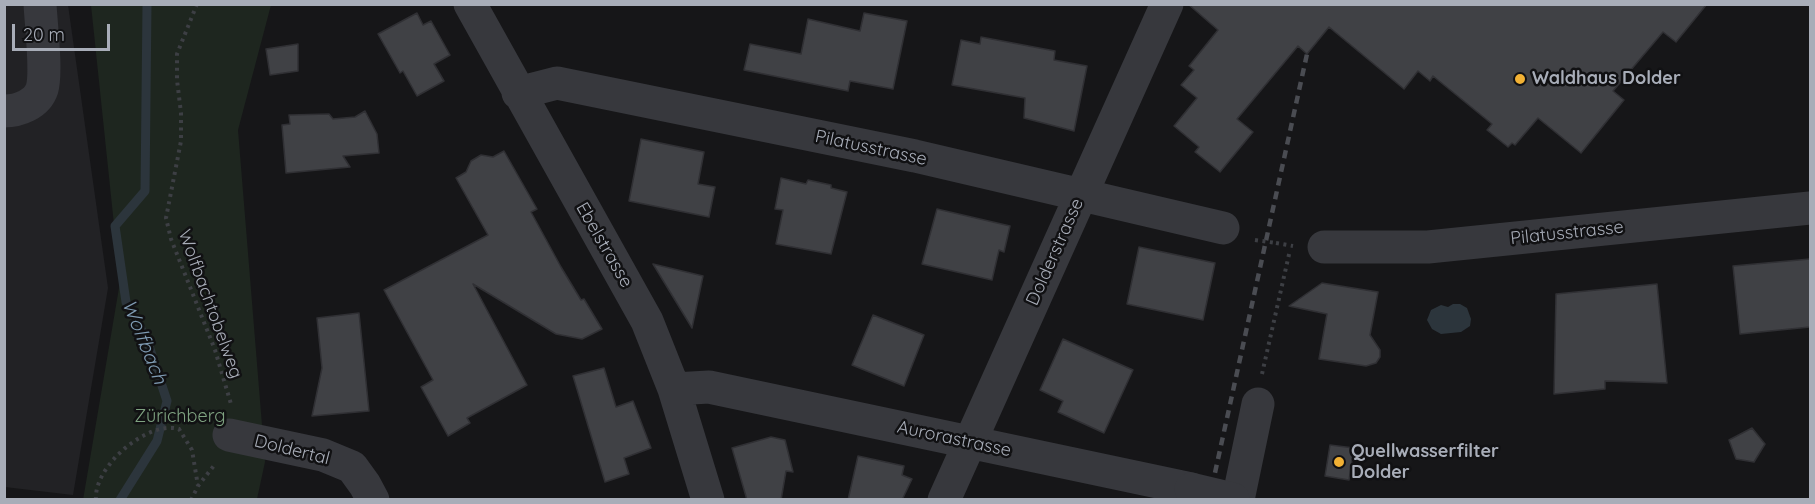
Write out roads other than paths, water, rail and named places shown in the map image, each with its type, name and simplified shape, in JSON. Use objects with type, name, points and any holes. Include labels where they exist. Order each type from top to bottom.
[{"type":"street","points":[[4,111],[18,110],[31,104],[42,90],[40,4]]},
{"type":"street","name":"Ebelstrasse","points":[[470,4],[647,321],[674,389],[708,500]]},
{"type":"street","name":"Dolderstrasse","points":[[944,500],[1080,193],[1167,4]]},
{"type":"street","name":"Pilatusstrasse","points":[[518,93],[557,83],[915,156],[1223,228]]},
{"type":"street","name":"Pilatusstrasse","points":[[1324,247],[1428,247],[1810,208]]},
{"type":"street","name":"Aurorastrasse","points":[[674,389],[710,387],[1235,499]]},
{"type":"street","points":[[1235,499],[1258,404]]},
{"type":"street","name":"Doldertal","points":[[228,435],[322,455],[352,468],[373,500]]},
{"type":"waterway","name":"Wolfbach","points":[[120,500],[157,441],[167,401],[147,340],[126,302],[115,226],[145,191],[147,4]]},
{"type":"railway","points":[[1209,500],[1307,54]]},
{"type":"place","name":"Waldhaus Dolder","points":[[1520,79]]},
{"type":"place","name":"Quellwasserfilter Dolder","points":[[1339,462]]},
{"type":"park label","name":"Zürichberg","points":[[180,417]]}]
